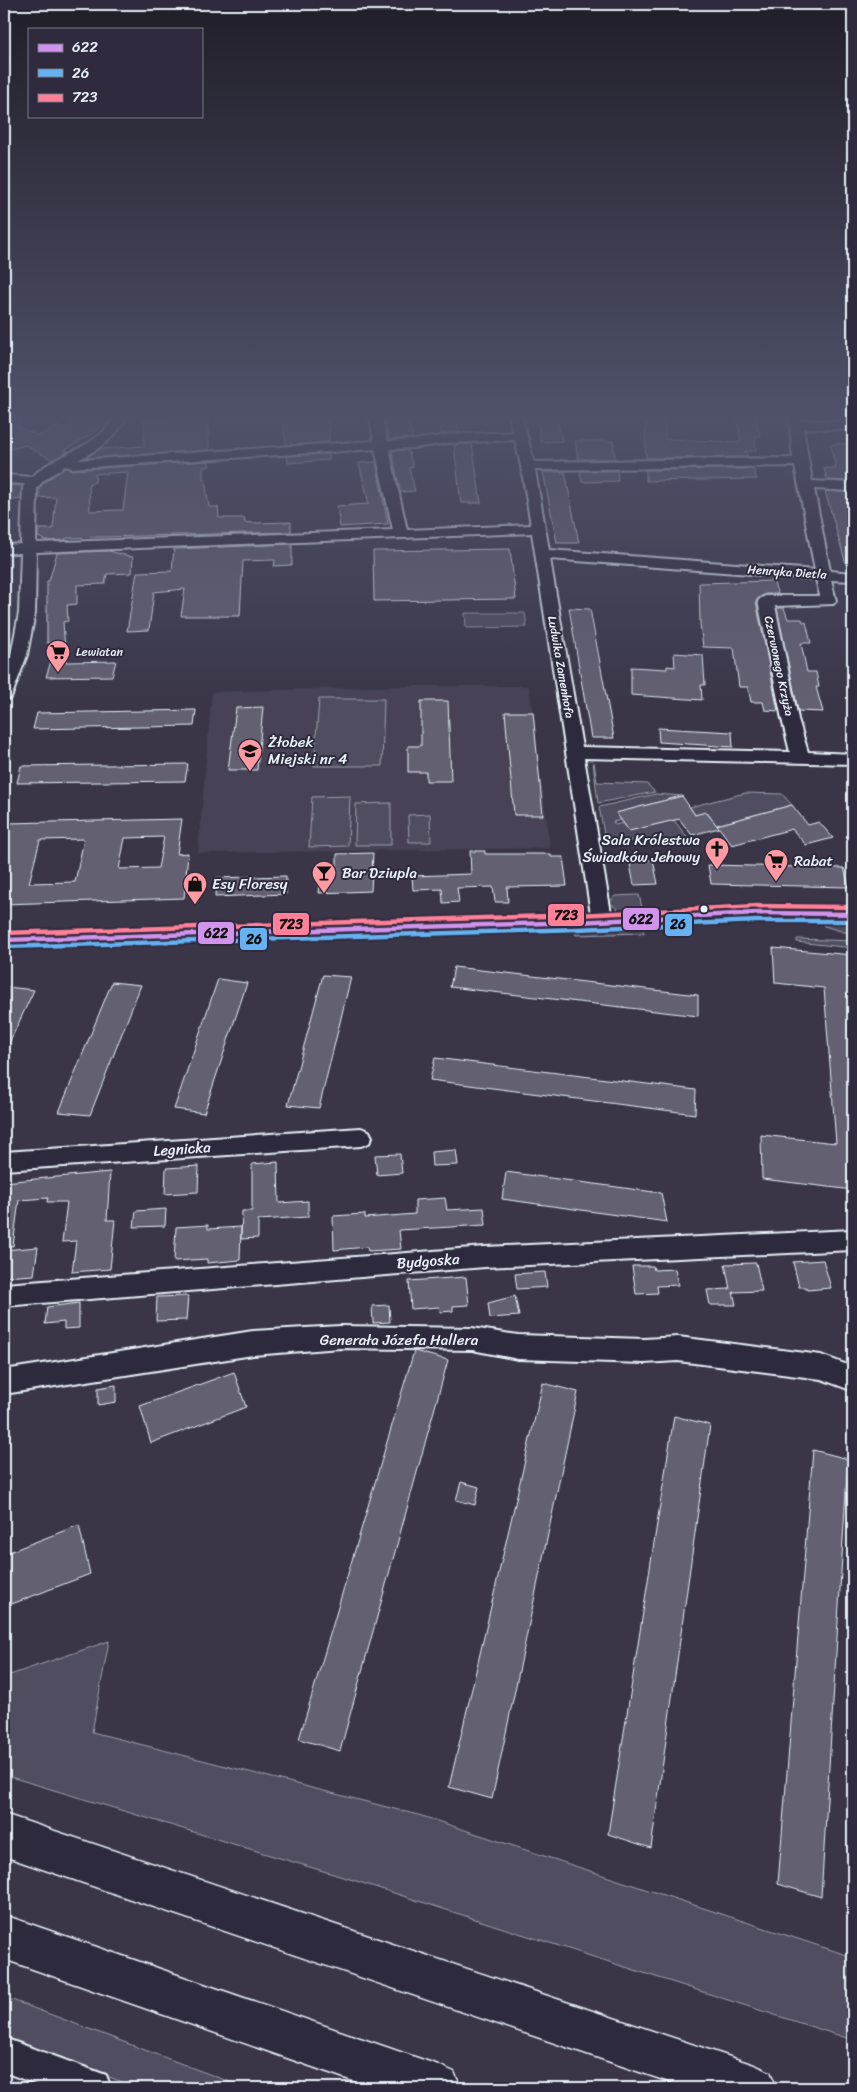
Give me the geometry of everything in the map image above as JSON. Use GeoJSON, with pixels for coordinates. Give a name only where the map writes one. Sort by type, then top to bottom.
{"type":"FeatureCollection","features":[{"type":"Feature","properties":{"kind":"highway"},"geometry":{"type":"LineString","coordinates":[[4,1835],[754,2088]]}},
{"type":"Feature","properties":{"kind":"highway"},"geometry":{"type":"LineString","coordinates":[[4,1937],[438,2088]]}},
{"type":"Feature","properties":{"kind":"street"},"geometry":{"type":"LineString","coordinates":[[4,695],[18,655],[27,613],[29,512]]}},
{"type":"Feature","properties":{"kind":"street"},"geometry":{"type":"LineString","coordinates":[[396,512],[401,533]]}},
{"type":"Feature","properties":{"kind":"street","name":"Ludwika Zamenhofa"},"geometry":{"type":"LineString","coordinates":[[535,512],[576,752],[602,920]]}},
{"type":"Feature","properties":{"kind":"street"},"geometry":{"type":"LineString","coordinates":[[812,512],[823,574]]}},
{"type":"Feature","properties":{"kind":"street"},"geometry":{"type":"LineString","coordinates":[[4,549],[537,529]]}},
{"type":"Feature","properties":{"kind":"street","name":"Henryka Dietla"},"geometry":{"type":"LineString","coordinates":[[542,554],[853,577]]}},
{"type":"Feature","properties":{"kind":"street","name":"Czerwonego Krzyża"},"geometry":{"type":"LineString","coordinates":[[801,759],[790,719],[766,601],[828,601],[823,574]]}},
{"type":"Feature","properties":{"kind":"street"},"geometry":{"type":"LineString","coordinates":[[576,752],[853,760]]}},
{"type":"Feature","properties":{"kind":"street"},"geometry":{"type":"LineString","coordinates":[[4,940],[528,922],[569,923],[757,913],[853,914]]}},
{"type":"Feature","properties":{"kind":"street","name":"Legnicka"},"geometry":{"type":"LineString","coordinates":[[4,1161],[361,1137]]}},
{"type":"Feature","properties":{"kind":"street","name":"Bydgoska"},"geometry":{"type":"LineString","coordinates":[[4,1295],[347,1266],[725,1244],[853,1240]]}},
{"type":"Feature","properties":{"kind":"street","name":"Generała Józefa Hallera"},"geometry":{"type":"LineString","coordinates":[[4,1382],[253,1342],[340,1337],[472,1339],[518,1347],[644,1351],[678,1349],[821,1367],[853,1379]]}},
{"type":"Feature","properties":{"kind":"street"},"geometry":{"type":"LineString","coordinates":[[4,2055],[93,2088]]}},
{"type":"Feature","properties":{"kind":"shaded area"},"geometry":{"type":"Polygon","coordinates":[[[465,613],[525,613],[527,627],[466,628],[465,613]]]}},
{"type":"Feature","properties":{"kind":"shaded area"},"geometry":{"type":"Polygon","coordinates":[[[407,686],[529,686],[550,848],[198,853],[212,692],[407,686]]]}},
{"type":"Feature","properties":{"kind":"shaded area"},"geometry":{"type":"Polygon","coordinates":[[[319,699],[384,699],[382,766],[314,766],[319,699]]]}},
{"type":"Feature","properties":{"kind":"shaded area"},"geometry":{"type":"Polygon","coordinates":[[[593,762],[597,782],[647,784],[655,792],[598,803],[593,762]]]}},
{"type":"Feature","properties":{"kind":"shaded area"},"geometry":{"type":"Polygon","coordinates":[[[745,793],[782,794],[792,805],[716,825],[707,812],[695,815],[690,807],[745,793]]]}},
{"type":"Feature","properties":{"kind":"shaded area"},"geometry":{"type":"Polygon","coordinates":[[[656,794],[682,796],[616,813],[621,820],[613,822],[615,825],[623,823],[629,831],[674,820],[689,840],[668,844],[605,839],[599,807],[656,794]]]}},
{"type":"Feature","properties":{"kind":"shaded area"},"geometry":{"type":"Polygon","coordinates":[[[350,796],[348,846],[309,847],[312,797],[350,796]]]}},
{"type":"Feature","properties":{"kind":"shaded area"},"geometry":{"type":"Polygon","coordinates":[[[391,803],[391,845],[355,845],[356,804],[391,803]]]}},
{"type":"Feature","properties":{"kind":"shaded area"},"geometry":{"type":"Polygon","coordinates":[[[430,814],[431,842],[409,842],[408,815],[430,814]]]}},
{"type":"Feature","properties":{"kind":"shaded area"},"geometry":{"type":"Polygon","coordinates":[[[639,895],[643,912],[623,912],[609,903],[615,896],[639,895]]]}},
{"type":"Feature","properties":{"kind":"shaded area"},"geometry":{"type":"Polygon","coordinates":[[[821,917],[853,921],[853,933],[824,926],[821,917]]]}},
{"type":"Feature","properties":{"kind":"shaded area"},"geometry":{"type":"Polygon","coordinates":[[[642,924],[644,933],[576,935],[575,931],[642,924]]]}},
{"type":"Feature","properties":{"kind":"shaded area"},"geometry":{"type":"Polygon","coordinates":[[[797,939],[853,941],[853,948],[797,942],[797,939]]]}},
{"type":"Feature","properties":{"kind":"shaded area"},"geometry":{"type":"Polygon","coordinates":[[[109,1641],[92,1732],[422,1816],[853,1957],[853,2040],[353,1880],[4,1775],[4,1677],[109,1641]]]}},
{"type":"Feature","properties":{"kind":"shaded area"},"geometry":{"type":"Polygon","coordinates":[[[4,1997],[246,2088],[138,2088],[4,2037],[4,1997]]]}},
{"type":"Feature","properties":{"kind":"building"},"geometry":{"type":"Polygon","coordinates":[[[55,512],[218,512],[219,518],[245,518],[244,522],[291,522],[291,532],[66,538],[66,540],[47,541],[38,537],[38,529],[53,529],[55,512]]]}},
{"type":"Feature","properties":{"kind":"building"},"geometry":{"type":"Polygon","coordinates":[[[338,512],[386,512],[388,524],[340,527],[338,512]]]}},
{"type":"Feature","properties":{"kind":"building"},"geometry":{"type":"Polygon","coordinates":[[[551,512],[573,512],[579,543],[557,543],[551,512]]]}},
{"type":"Feature","properties":{"kind":"building"},"geometry":{"type":"Polygon","coordinates":[[[831,512],[853,512],[853,571],[848,571],[831,512]]]}},
{"type":"Feature","properties":{"kind":"building"},"geometry":{"type":"Polygon","coordinates":[[[292,544],[292,565],[274,566],[275,560],[243,561],[240,616],[181,616],[185,589],[154,592],[149,630],[127,631],[137,572],[172,571],[174,549],[292,544]]]}},
{"type":"Feature","properties":{"kind":"building"},"geometry":{"type":"Polygon","coordinates":[[[510,549],[516,599],[374,601],[373,551],[510,549]]]}},
{"type":"Feature","properties":{"kind":"building"},"geometry":{"type":"Polygon","coordinates":[[[109,551],[133,557],[132,573],[107,574],[105,584],[77,585],[77,604],[67,605],[68,621],[63,622],[66,662],[116,661],[112,676],[46,677],[57,642],[47,643],[47,581],[49,581],[57,553],[109,551]]]}},
{"type":"Feature","properties":{"kind":"building"},"geometry":{"type":"Polygon","coordinates":[[[773,581],[778,594],[765,594],[756,601],[778,711],[765,710],[763,702],[751,702],[748,687],[739,687],[734,648],[703,647],[700,624],[699,583],[773,581]]]}},
{"type":"Feature","properties":{"kind":"building"},"geometry":{"type":"Polygon","coordinates":[[[569,608],[590,609],[614,738],[591,738],[569,608]]]}},
{"type":"Feature","properties":{"kind":"building"},"geometry":{"type":"Polygon","coordinates":[[[777,608],[784,608],[788,619],[802,619],[803,622],[806,622],[811,643],[801,643],[807,672],[816,672],[819,687],[816,687],[823,712],[798,711],[777,608]]]}},
{"type":"Feature","properties":{"kind":"building"},"geometry":{"type":"Polygon","coordinates":[[[674,653],[703,655],[705,685],[701,685],[702,700],[631,695],[631,667],[667,669],[667,666],[675,667],[674,653]]]}},
{"type":"Feature","properties":{"kind":"building"},"geometry":{"type":"Polygon","coordinates":[[[421,701],[448,701],[451,781],[426,781],[426,772],[408,772],[408,746],[421,746],[421,701]]]}},
{"type":"Feature","properties":{"kind":"building"},"geometry":{"type":"Polygon","coordinates":[[[263,707],[257,770],[228,770],[236,708],[263,707]]]}},
{"type":"Feature","properties":{"kind":"building"},"geometry":{"type":"Polygon","coordinates":[[[196,710],[194,726],[33,729],[37,713],[196,710]]]}},
{"type":"Feature","properties":{"kind":"building"},"geometry":{"type":"Polygon","coordinates":[[[505,712],[533,712],[543,815],[514,815],[505,712]]]}},
{"type":"Feature","properties":{"kind":"building"},"geometry":{"type":"Polygon","coordinates":[[[658,728],[732,732],[733,747],[659,742],[658,728]]]}},
{"type":"Feature","properties":{"kind":"building"},"geometry":{"type":"Polygon","coordinates":[[[188,764],[185,781],[17,783],[21,766],[188,764]]]}},
{"type":"Feature","properties":{"kind":"building"},"geometry":{"type":"Polygon","coordinates":[[[682,796],[695,815],[706,812],[719,828],[692,835],[679,819],[629,831],[616,813],[682,796]]]}},
{"type":"Feature","properties":{"kind":"building"},"geometry":{"type":"Polygon","coordinates":[[[792,805],[808,825],[819,822],[833,838],[806,845],[792,829],[732,845],[717,825],[792,805]]]}},
{"type":"Feature","properties":{"kind":"building"},"geometry":{"type":"Polygon","coordinates":[[[182,819],[177,854],[188,853],[184,898],[4,904],[4,836],[7,823],[182,819]],[[164,837],[125,838],[119,869],[158,868],[164,837]],[[84,839],[40,840],[29,883],[75,882],[84,839]]]}},
{"type":"Feature","properties":{"kind":"building"},"geometry":{"type":"Polygon","coordinates":[[[470,851],[485,851],[485,854],[551,854],[551,857],[563,857],[567,886],[507,887],[508,902],[495,902],[493,887],[457,888],[459,902],[443,903],[442,889],[413,890],[412,876],[471,874],[470,851]]]}},
{"type":"Feature","properties":{"kind":"building"},"geometry":{"type":"Polygon","coordinates":[[[373,853],[371,891],[319,893],[321,874],[337,874],[337,854],[373,853]]]}},
{"type":"Feature","properties":{"kind":"building"},"geometry":{"type":"Polygon","coordinates":[[[629,859],[653,860],[658,884],[634,885],[629,859]]]}},
{"type":"Feature","properties":{"kind":"building"},"geometry":{"type":"Polygon","coordinates":[[[708,865],[844,868],[849,887],[711,884],[708,865]]]}},
{"type":"Feature","properties":{"kind":"building"},"geometry":{"type":"Polygon","coordinates":[[[286,876],[286,894],[215,897],[216,878],[286,876]]]}},
{"type":"Feature","properties":{"kind":"building"},"geometry":{"type":"Polygon","coordinates":[[[773,948],[853,955],[853,1190],[762,1179],[761,1135],[836,1143],[824,988],[775,983],[773,948]]]}},
{"type":"Feature","properties":{"kind":"building"},"geometry":{"type":"Polygon","coordinates":[[[454,967],[698,995],[698,1016],[450,987],[454,967]]]}},
{"type":"Feature","properties":{"kind":"building"},"geometry":{"type":"Polygon","coordinates":[[[323,975],[351,977],[319,1108],[288,1105],[323,975]]]}},
{"type":"Feature","properties":{"kind":"building"},"geometry":{"type":"Polygon","coordinates":[[[218,979],[247,983],[204,1113],[174,1109],[218,979]]]}},
{"type":"Feature","properties":{"kind":"building"},"geometry":{"type":"Polygon","coordinates":[[[112,982],[141,985],[90,1115],[59,1112],[112,982]]]}},
{"type":"Feature","properties":{"kind":"building"},"geometry":{"type":"Polygon","coordinates":[[[7,987],[34,990],[4,1054],[4,994],[7,987]]]}},
{"type":"Feature","properties":{"kind":"building"},"geometry":{"type":"Polygon","coordinates":[[[435,1058],[696,1090],[695,1114],[430,1080],[435,1058]]]}},
{"type":"Feature","properties":{"kind":"building"},"geometry":{"type":"Polygon","coordinates":[[[456,1150],[458,1165],[432,1166],[431,1152],[456,1150]]]}},
{"type":"Feature","properties":{"kind":"building"},"geometry":{"type":"Polygon","coordinates":[[[400,1154],[402,1173],[377,1175],[375,1155],[400,1154]]]}},
{"type":"Feature","properties":{"kind":"building"},"geometry":{"type":"Polygon","coordinates":[[[278,1162],[279,1203],[308,1201],[308,1217],[258,1220],[258,1238],[241,1239],[242,1211],[252,1211],[252,1164],[278,1162]]]}},
{"type":"Feature","properties":{"kind":"building"},"geometry":{"type":"Polygon","coordinates":[[[199,1166],[198,1192],[165,1194],[166,1168],[199,1166]]]}},
{"type":"Feature","properties":{"kind":"building"},"geometry":{"type":"Polygon","coordinates":[[[110,1172],[107,1220],[115,1220],[110,1269],[72,1272],[76,1241],[62,1242],[67,1202],[47,1202],[48,1198],[19,1200],[13,1246],[4,1245],[4,1182],[110,1172]]]}},
{"type":"Feature","properties":{"kind":"building"},"geometry":{"type":"Polygon","coordinates":[[[506,1172],[661,1193],[667,1222],[502,1199],[506,1172]]]}},
{"type":"Feature","properties":{"kind":"building"},"geometry":{"type":"Polygon","coordinates":[[[445,1198],[447,1210],[484,1208],[486,1225],[399,1230],[401,1249],[368,1251],[367,1247],[334,1250],[333,1216],[365,1214],[365,1218],[415,1214],[415,1200],[445,1198]]]}},
{"type":"Feature","properties":{"kind":"building"},"geometry":{"type":"Polygon","coordinates":[[[166,1209],[165,1226],[134,1227],[136,1211],[166,1209]]]}},
{"type":"Feature","properties":{"kind":"building"},"geometry":{"type":"Polygon","coordinates":[[[208,1225],[208,1229],[241,1227],[240,1260],[207,1263],[207,1259],[174,1261],[176,1227],[208,1225]]]}},
{"type":"Feature","properties":{"kind":"building"},"geometry":{"type":"Polygon","coordinates":[[[38,1247],[34,1275],[4,1277],[4,1250],[38,1247]]]}},
{"type":"Feature","properties":{"kind":"building"},"geometry":{"type":"Polygon","coordinates":[[[823,1260],[831,1288],[807,1290],[806,1287],[799,1287],[793,1262],[823,1260]]]}},
{"type":"Feature","properties":{"kind":"building"},"geometry":{"type":"Polygon","coordinates":[[[756,1263],[762,1291],[733,1292],[736,1305],[710,1305],[707,1290],[730,1289],[725,1264],[756,1263]]]}},
{"type":"Feature","properties":{"kind":"building"},"geometry":{"type":"Polygon","coordinates":[[[632,1266],[653,1266],[654,1270],[675,1269],[678,1285],[657,1286],[658,1293],[636,1294],[632,1266]]]}},
{"type":"Feature","properties":{"kind":"building"},"geometry":{"type":"Polygon","coordinates":[[[545,1272],[547,1287],[517,1289],[515,1274],[545,1272]]]}},
{"type":"Feature","properties":{"kind":"building"},"geometry":{"type":"Polygon","coordinates":[[[466,1277],[469,1305],[453,1306],[453,1311],[440,1312],[439,1307],[411,1309],[409,1281],[466,1277]]]}},
{"type":"Feature","properties":{"kind":"building"},"geometry":{"type":"Polygon","coordinates":[[[188,1296],[186,1320],[156,1321],[157,1297],[188,1296]]]}},
{"type":"Feature","properties":{"kind":"building"},"geometry":{"type":"Polygon","coordinates":[[[515,1296],[519,1316],[490,1318],[488,1303],[515,1296]]]}},
{"type":"Feature","properties":{"kind":"building"},"geometry":{"type":"Polygon","coordinates":[[[79,1303],[79,1328],[64,1329],[64,1322],[45,1324],[47,1307],[79,1303]]]}},
{"type":"Feature","properties":{"kind":"building"},"geometry":{"type":"Polygon","coordinates":[[[389,1305],[390,1322],[373,1323],[372,1306],[389,1305]]]}},
{"type":"Feature","properties":{"kind":"building"},"geometry":{"type":"Polygon","coordinates":[[[414,1351],[448,1360],[340,1751],[299,1739],[414,1351]]]}},
{"type":"Feature","properties":{"kind":"building"},"geometry":{"type":"Polygon","coordinates":[[[234,1372],[246,1407],[151,1443],[140,1406],[234,1372]]]}},
{"type":"Feature","properties":{"kind":"building"},"geometry":{"type":"Polygon","coordinates":[[[543,1383],[578,1392],[492,1799],[449,1787],[543,1383]]]}},
{"type":"Feature","properties":{"kind":"building"},"geometry":{"type":"Polygon","coordinates":[[[116,1385],[116,1402],[98,1405],[98,1388],[116,1385]]]}},
{"type":"Feature","properties":{"kind":"building"},"geometry":{"type":"Polygon","coordinates":[[[674,1416],[710,1425],[651,1848],[608,1834],[674,1416]]]}},
{"type":"Feature","properties":{"kind":"building"},"geometry":{"type":"Polygon","coordinates":[[[813,1450],[848,1459],[821,1897],[778,1884],[813,1450]]]}},
{"type":"Feature","properties":{"kind":"building"},"geometry":{"type":"Polygon","coordinates":[[[461,1482],[479,1487],[475,1505],[456,1500],[461,1482]]]}},
{"type":"Feature","properties":{"kind":"building"},"geometry":{"type":"Polygon","coordinates":[[[79,1525],[90,1574],[4,1607],[4,1554],[79,1525]]]}},
{"type":"Feature","properties":{"kind":"transit line","name":"723"},"geometry":{"type":"LineString","coordinates":[[4,933],[578,915],[757,906],[853,907]]}},
{"type":"Feature","properties":{"kind":"transit line","name":"622"},"geometry":{"type":"LineString","coordinates":[[4,940],[578,922],[757,913],[853,914]]}},
{"type":"Feature","properties":{"kind":"transit line","name":"26"},"geometry":{"type":"LineString","coordinates":[[4,947],[578,929],[757,921],[853,921]]}},
{"type":"Feature","properties":{"kind":"place","name":"Lewiatan"},"geometry":{"type":"Point","coordinates":[58,673]}},
{"type":"Feature","properties":{"kind":"place","name":"Żłobek Miejski nr 4"},"geometry":{"type":"Point","coordinates":[250,772]}},
{"type":"Feature","properties":{"kind":"place","name":"Sala Królestwa Świadków Jehowy"},"geometry":{"type":"Point","coordinates":[717,870]}},
{"type":"Feature","properties":{"kind":"place","name":"Rabat"},"geometry":{"type":"Point","coordinates":[776,882]}},
{"type":"Feature","properties":{"kind":"place","name":"Bar Dziupla"},"geometry":{"type":"Point","coordinates":[324,894]}},
{"type":"Feature","properties":{"kind":"place","name":"Esy Floresy"},"geometry":{"type":"Point","coordinates":[195,905]}}]}
